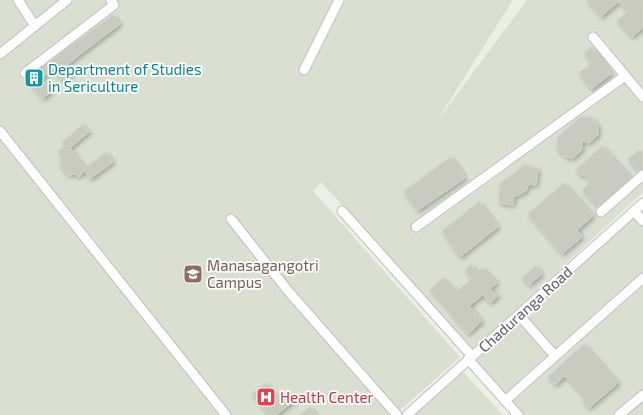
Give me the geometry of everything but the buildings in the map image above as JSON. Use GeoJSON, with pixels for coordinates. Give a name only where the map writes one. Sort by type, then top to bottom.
{"type":"FeatureCollection","features":[{"type":"Feature","properties":{"kind":"street"},"geometry":{"type":"LineString","coordinates":[[18,0],[35,26]]}},
{"type":"Feature","properties":{"kind":"street"},"geometry":{"type":"LineString","coordinates":[[1,50],[35,26],[67,0]]}},
{"type":"Feature","properties":{"kind":"street"},"geometry":{"type":"LineString","coordinates":[[25,73],[114,5],[111,0]]}},
{"type":"Feature","properties":{"kind":"street"},"geometry":{"type":"LineString","coordinates":[[304,70],[339,0]]}},
{"type":"Feature","properties":{"kind":"street"},"geometry":{"type":"LineString","coordinates":[[593,37],[643,97]]}},
{"type":"Feature","properties":{"kind":"street"},"geometry":{"type":"LineString","coordinates":[[416,227],[625,76]]}},
{"type":"Feature","properties":{"kind":"street"},"geometry":{"type":"LineString","coordinates":[[0,131],[226,415]]}},
{"type":"Feature","properties":{"kind":"street"},"geometry":{"type":"LineString","coordinates":[[601,212],[643,175]]}},
{"type":"Feature","properties":{"kind":"street","name":"Chaduranga Road"},"geometry":{"type":"LineString","coordinates":[[407,415],[643,203]]}},
{"type":"Feature","properties":{"kind":"street"},"geometry":{"type":"LineString","coordinates":[[342,211],[470,357],[518,415]]}},
{"type":"Feature","properties":{"kind":"street"},"geometry":{"type":"LineString","coordinates":[[634,211],[643,221]]}},
{"type":"Feature","properties":{"kind":"street"},"geometry":{"type":"LineString","coordinates":[[231,219],[289,292],[397,415]]}},
{"type":"Feature","properties":{"kind":"street"},"geometry":{"type":"LineString","coordinates":[[505,401],[643,278]]}},
{"type":"Feature","properties":{"kind":"street"},"geometry":{"type":"LineString","coordinates":[[519,315],[555,356]]}},
{"type":"Feature","properties":{"kind":"street"},"geometry":{"type":"LineString","coordinates":[[619,415],[643,395]]}},
{"type":"Feature","properties":{"kind":"shaded area","name":"Manasagangotri Campus"},"geometry":{"type":"Polygon","coordinates":[[[0,0],[513,0],[435,124],[527,0],[643,0],[643,192],[473,350],[321,182],[313,191],[460,357],[395,415],[0,415],[0,0]]]}},
{"type":"Feature","properties":{"kind":"shaded area"},"geometry":{"type":"Polygon","coordinates":[[[643,207],[643,415],[513,415],[469,366],[643,207]]]}},
{"type":"Feature","properties":{"kind":"shaded area"},"geometry":{"type":"Polygon","coordinates":[[[461,370],[503,415],[412,415],[461,370]]]}},
{"type":"Feature","properties":{"kind":"place","name":"Department of Studies in Sericulture"},"geometry":{"type":"Point","coordinates":[34,78]}},
{"type":"Feature","properties":{"kind":"place","name":"Manasagangotri Campus"},"geometry":{"type":"Point","coordinates":[193,274]}},
{"type":"Feature","properties":{"kind":"place","name":"Health Center"},"geometry":{"type":"Point","coordinates":[266,397]}}]}
